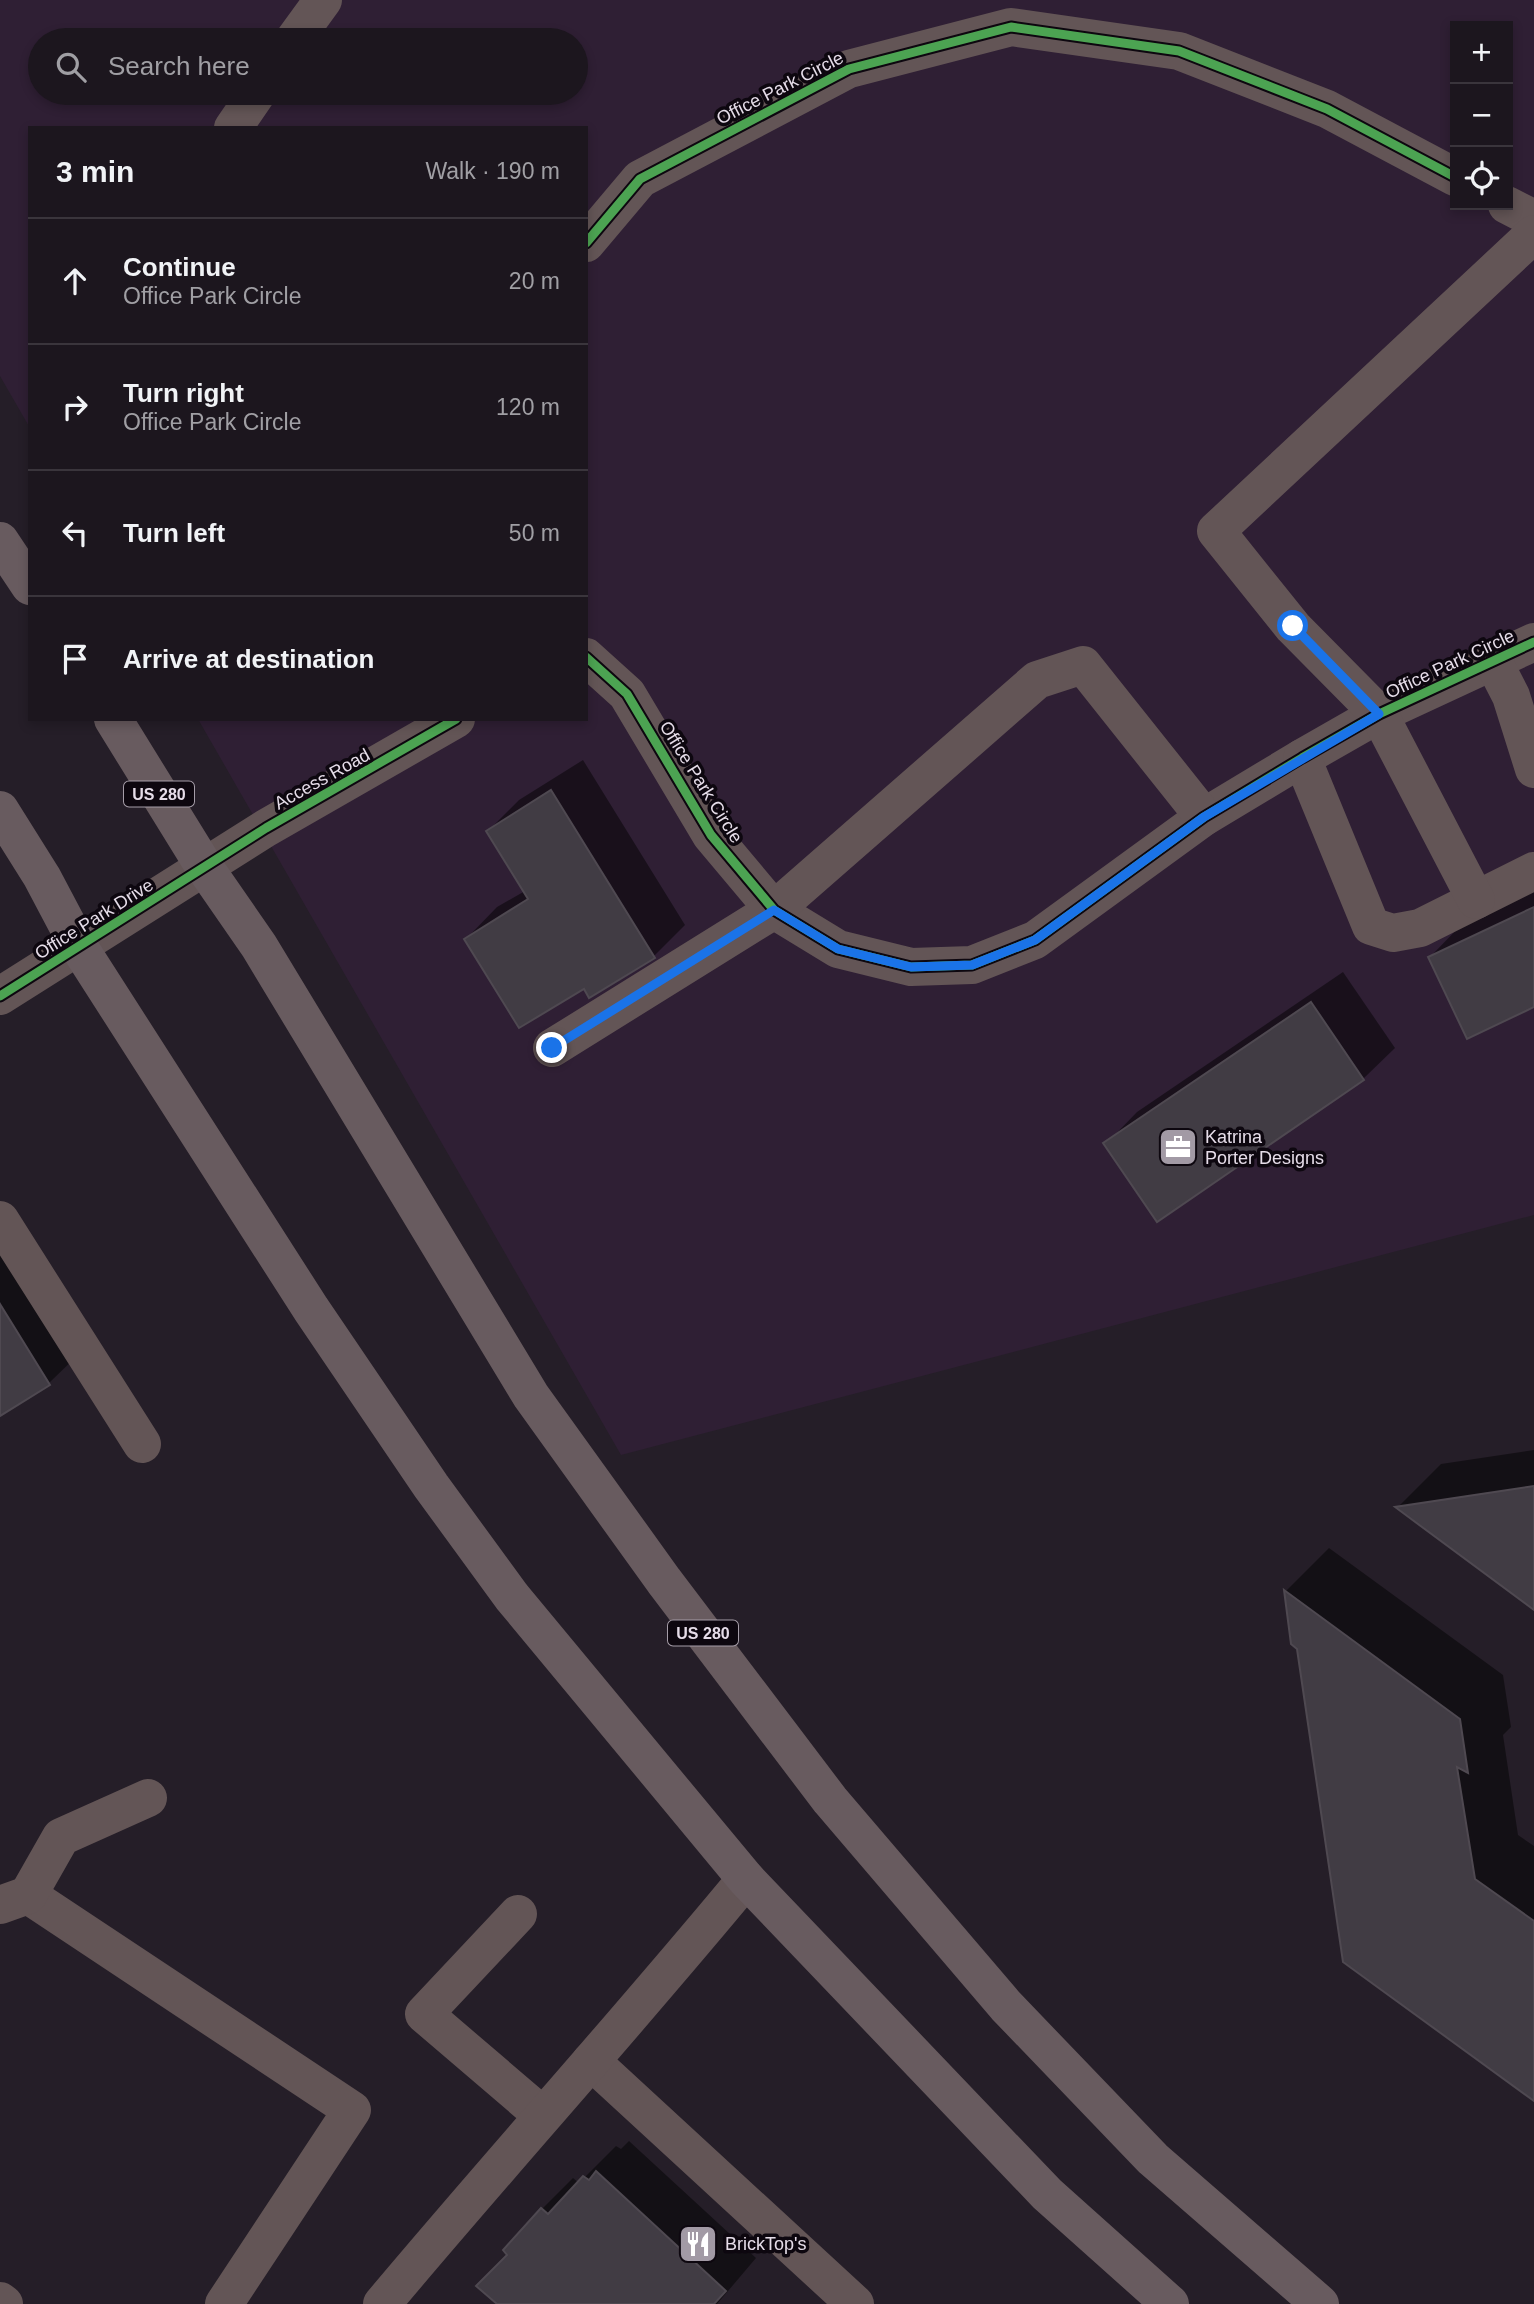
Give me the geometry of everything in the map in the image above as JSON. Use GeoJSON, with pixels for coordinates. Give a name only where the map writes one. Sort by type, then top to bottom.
{"type":"FeatureCollection","features":[{"type":"Feature","properties":{"kind":"highway"},"geometry":{"type":"LineString","coordinates":[[0,541],[28,583]]}},
{"type":"Feature","properties":{"kind":"highway","name":"US 280"},"geometry":{"type":"LineString","coordinates":[[114,721],[205,868],[259,946],[531,1396],[664,1581],[830,1800],[1006,2006],[1153,2159],[1320,2304]]}},
{"type":"Feature","properties":{"kind":"highway"},"geometry":{"type":"LineString","coordinates":[[0,810],[42,877],[79,947],[311,1309],[431,1486],[512,1597],[746,1879],[1047,2194],[1170,2304]]}},
{"type":"Feature","properties":{"kind":"street"},"geometry":{"type":"LineString","coordinates":[[303,28],[323,0]]}},
{"type":"Feature","properties":{"kind":"street","name":"Office Park Circle"},"geometry":{"type":"LineString","coordinates":[[588,241],[640,179],[849,69],[1009,13],[1179,51],[1327,109],[1450,174]]}},
{"type":"Feature","properties":{"kind":"street"},"geometry":{"type":"LineString","coordinates":[[234,126],[249,105]]}},
{"type":"Feature","properties":{"kind":"street"},"geometry":{"type":"LineString","coordinates":[[1513,208],[1534,219]]}},
{"type":"Feature","properties":{"kind":"street","name":"Office Park Circle"},"geometry":{"type":"LineString","coordinates":[[1379,714],[1293,626],[1216,531],[1534,234]]}},
{"type":"Feature","properties":{"kind":"street","name":"Office Park Circle"},"geometry":{"type":"LineString","coordinates":[[588,659],[627,694],[711,835],[774,910],[838,949],[911,967],[972,965],[1035,940],[1204,817],[1302,758],[1379,714],[1534,642]]}},
{"type":"Feature","properties":{"kind":"street"},"geometry":{"type":"LineString","coordinates":[[1493,661],[1511,696],[1534,769]]}},
{"type":"Feature","properties":{"kind":"street"},"geometry":{"type":"LineString","coordinates":[[552,1048],[774,910],[1037,680],[1083,665],[1204,817]]}},
{"type":"Feature","properties":{"kind":"street"},"geometry":{"type":"LineString","coordinates":[[1379,714],[1476,900]]}},
{"type":"Feature","properties":{"kind":"street","name":"Access Road"},"geometry":{"type":"LineString","coordinates":[[205,868],[266,828],[453,721]]}},
{"type":"Feature","properties":{"kind":"street"},"geometry":{"type":"LineString","coordinates":[[1302,758],[1371,926],[1393,933],[1420,928],[1534,871]]}},
{"type":"Feature","properties":{"kind":"street","name":"Office Park Drive"},"geometry":{"type":"LineString","coordinates":[[0,996],[205,868]]}},
{"type":"Feature","properties":{"kind":"street"},"geometry":{"type":"LineString","coordinates":[[0,1220],[142,1444]]}},
{"type":"Feature","properties":{"kind":"street"},"geometry":{"type":"LineString","coordinates":[[148,1798],[61,1837],[14,1900],[352,2110],[224,2304]]}},
{"type":"Feature","properties":{"kind":"street"},"geometry":{"type":"LineString","coordinates":[[382,2304],[542,2115],[643,2004],[746,1879]]}},
{"type":"Feature","properties":{"kind":"street"},"geometry":{"type":"LineString","coordinates":[[518,1914],[424,2014],[542,2115]]}},
{"type":"Feature","properties":{"kind":"street"},"geometry":{"type":"LineString","coordinates":[[591,2061],[855,2304]]}},
{"type":"Feature","properties":{"kind":"shaded area"},"geometry":{"type":"Polygon","coordinates":[[[0,0],[1534,0],[1534,1215],[621,1455],[199,721],[588,721],[588,126],[28,126],[28,425],[0,376],[0,0]]]}},
{"type":"Feature","properties":{"kind":"building"},"geometry":{"type":"Polygon","coordinates":[[[551,790],[655,958],[589,998],[584,989],[519,1028],[464,939],[528,899],[486,831],[551,790]]]}},
{"type":"Feature","properties":{"kind":"building"},"geometry":{"type":"Polygon","coordinates":[[[1534,907],[1534,1007],[1467,1039],[1428,957],[1534,907]]]}},
{"type":"Feature","properties":{"kind":"building"},"geometry":{"type":"Polygon","coordinates":[[[1311,1002],[1364,1080],[1157,1222],[1103,1143],[1311,1002]]]}},
{"type":"Feature","properties":{"kind":"building"},"geometry":{"type":"Polygon","coordinates":[[[0,1304],[50,1385],[0,1416],[0,1304]]]}},
{"type":"Feature","properties":{"kind":"building"},"geometry":{"type":"Polygon","coordinates":[[[1534,1486],[1534,1610],[1395,1507],[1534,1486]]]}},
{"type":"Feature","properties":{"kind":"building"},"geometry":{"type":"Polygon","coordinates":[[[1284,1590],[1460,1719],[1468,1773],[1457,1767],[1475,1879],[1534,1921],[1534,2101],[1343,1962],[1297,1649],[1291,1644],[1284,1590]]]}},
{"type":"Feature","properties":{"kind":"building"},"geometry":{"type":"Polygon","coordinates":[[[596,2171],[726,2291],[714,2304],[497,2304],[476,2286],[507,2255],[503,2250],[541,2208],[548,2214],[583,2176],[589,2180],[596,2171]]]}},
{"type":"Feature","properties":{"kind":"cycle path"},"geometry":{"type":"LineString","coordinates":[[588,241],[640,179],[849,69],[1011,27],[1179,51],[1327,109],[1450,174]]}},
{"type":"Feature","properties":{"kind":"cycle path"},"geometry":{"type":"LineString","coordinates":[[588,659],[627,694],[711,835],[774,910],[838,949],[911,967],[972,965],[1035,940],[1204,817],[1302,758],[1379,714],[1534,642]]}},
{"type":"Feature","properties":{"kind":"cycle path"},"geometry":{"type":"LineString","coordinates":[[0,996],[266,828],[453,721]]}},
{"type":"Feature","properties":{"kind":"place","name":"Katrina Porter Designs"},"geometry":{"type":"Point","coordinates":[1178,1147]}},
{"type":"Feature","properties":{"kind":"place","name":"BrickTop's"},"geometry":{"type":"Point","coordinates":[698,2244]}},
{"type":"Feature","properties":{"kind":"route"},"geometry":{"type":"LineString","coordinates":[[552,1048],[774,910],[838,949],[911,967],[972,965],[1035,940],[1204,817],[1379,714],[1293,626]]}}]}
